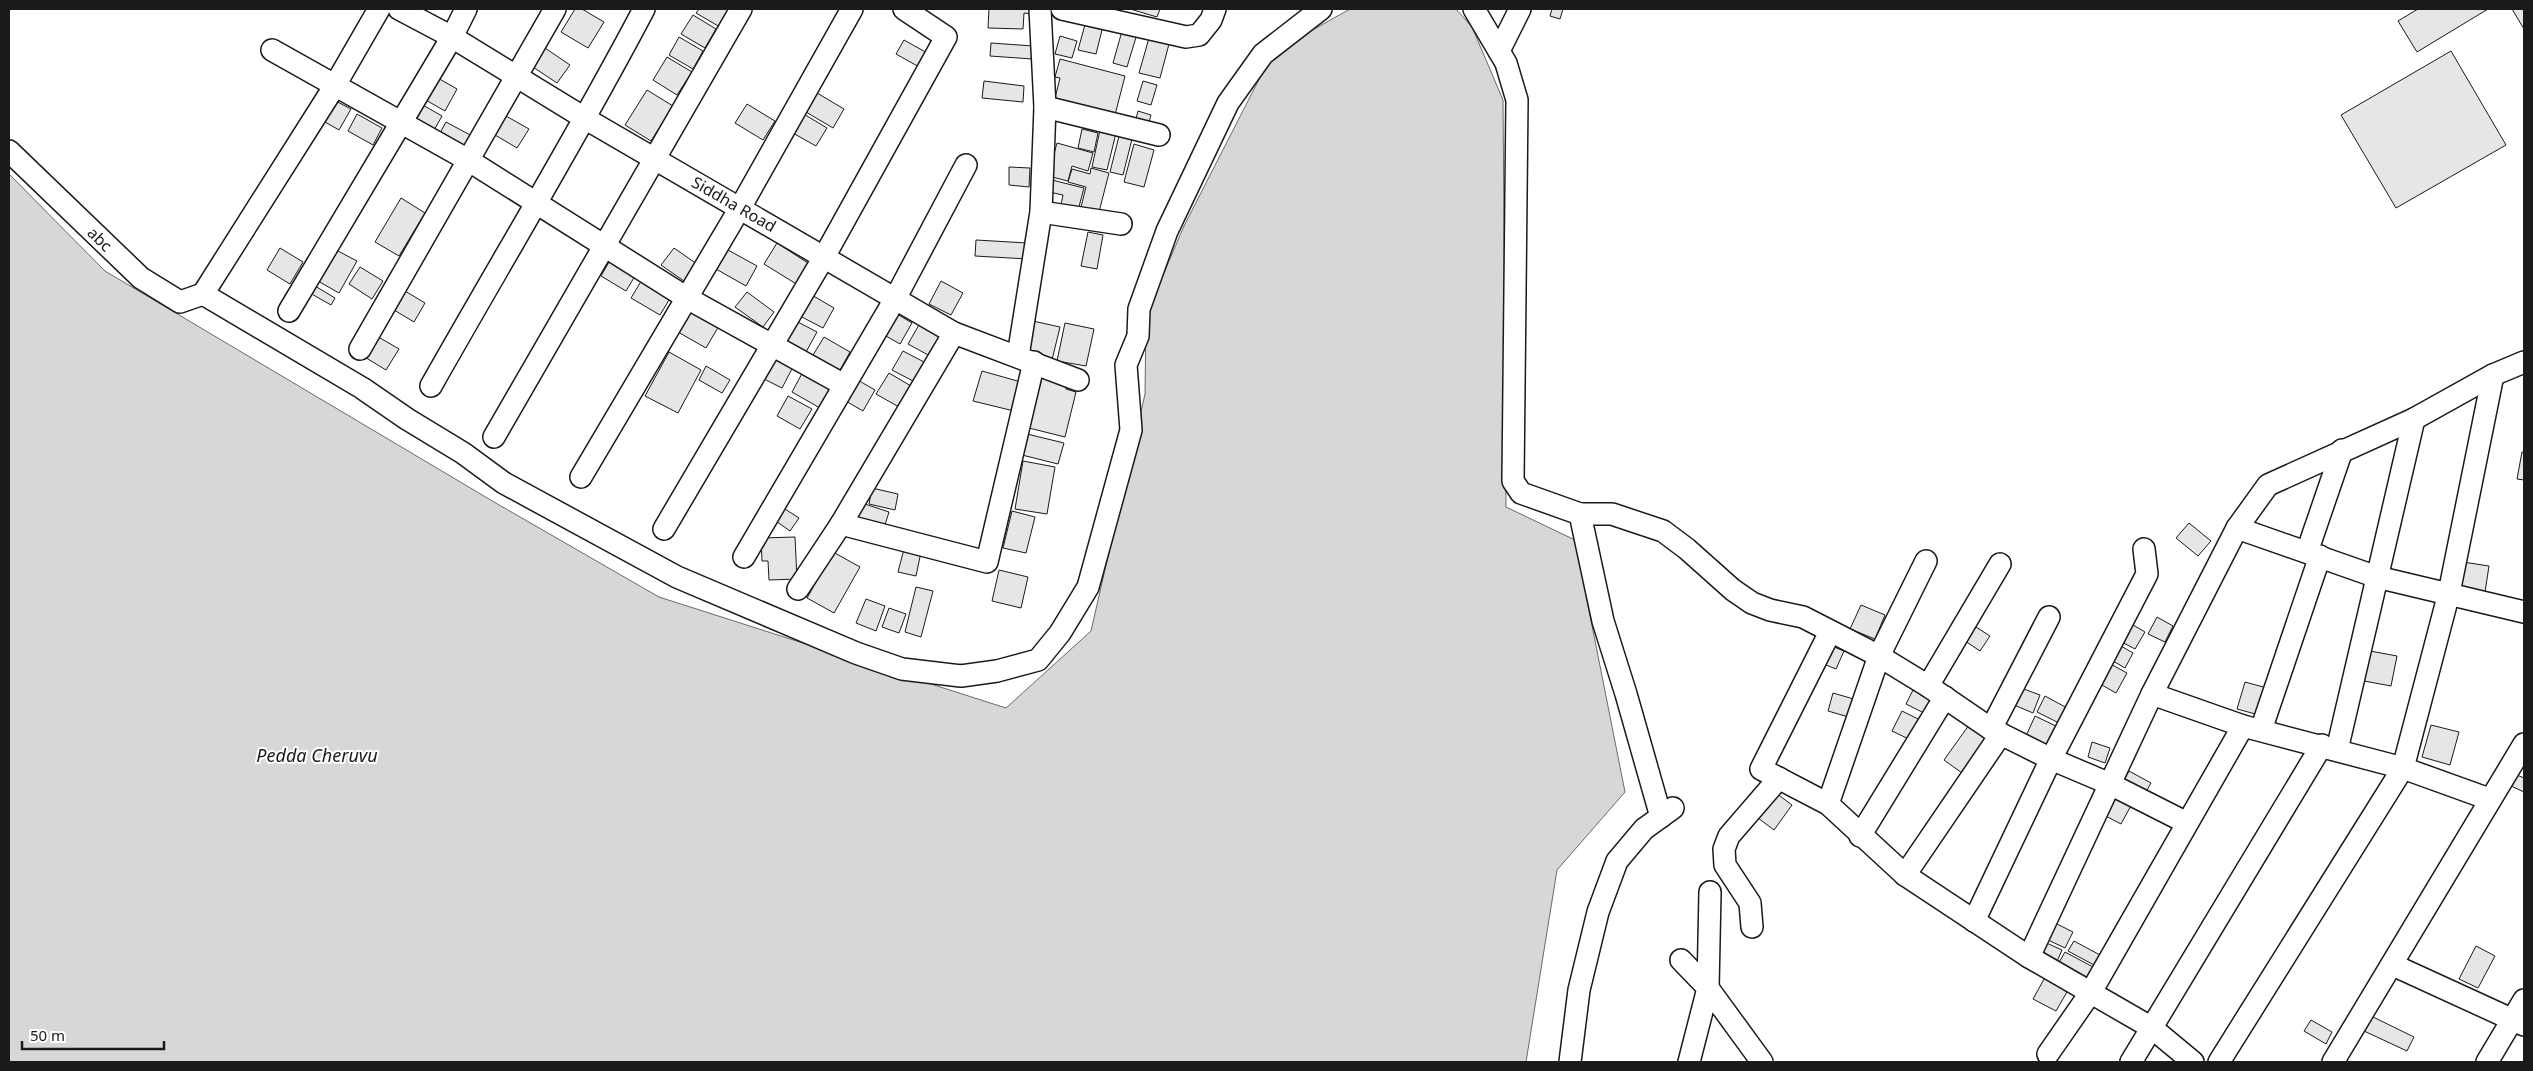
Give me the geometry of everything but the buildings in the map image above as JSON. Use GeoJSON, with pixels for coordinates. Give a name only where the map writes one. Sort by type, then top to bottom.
{"type":"FeatureCollection","features":[{"type":"Feature","properties":{"kind":"street"},"geometry":{"type":"LineString","coordinates":[[380,9],[334,86],[203,294],[362,388],[407,419],[464,453],[504,483],[678,576],[856,653],[902,669],[961,676],[997,672],[1038,660],[1060,633],[1088,587],[1131,430],[1126,366],[1138,336],[1142,300],[1168,231],[1228,103],[1264,54],[1320,9]]}},
{"type":"Feature","properties":{"kind":"street","name":"Siddha Road"},"geometry":{"type":"LineString","coordinates":[[398,9],[518,76],[586,119],[824,257],[894,300],[954,333],[1078,380]]}},
{"type":"Feature","properties":{"kind":"street"},"geometry":{"type":"LineString","coordinates":[[289,311],[452,38],[466,9]]}},
{"type":"Feature","properties":{"kind":"street"},"geometry":{"type":"LineString","coordinates":[[360,349],[556,9]]}},
{"type":"Feature","properties":{"kind":"street"},"geometry":{"type":"LineString","coordinates":[[430,386],[534,202],[586,119],[644,9]]}},
{"type":"Feature","properties":{"kind":"street"},"geometry":{"type":"LineString","coordinates":[[494,436],[741,9]]}},
{"type":"Feature","properties":{"kind":"street"},"geometry":{"type":"LineString","coordinates":[[581,478],[688,298],[852,9]]}},
{"type":"Feature","properties":{"kind":"street"},"geometry":{"type":"LineString","coordinates":[[664,529],[824,257],[946,36],[904,9]]}},
{"type":"Feature","properties":{"kind":"street"},"geometry":{"type":"LineString","coordinates":[[841,524],[987,562],[1026,359],[1041,212],[1045,107],[1040,9]]}},
{"type":"Feature","properties":{"kind":"street"},"geometry":{"type":"LineString","coordinates":[[1062,9],[1118,15],[1186,37],[1199,35],[1211,20],[1215,9]]}},
{"type":"Feature","properties":{"kind":"street"},"geometry":{"type":"LineString","coordinates":[[1474,9],[1506,63],[1517,100],[1514,481],[1521,493],[1580,514],[1612,514],[1663,531],[1687,548],[1733,590],[1752,603],[1770,610],[1803,617],[1879,656],[1937,691],[1996,732],[2050,759],[2110,784],[2187,823]]}},
{"type":"Feature","properties":{"kind":"street"},"geometry":{"type":"LineString","coordinates":[[1499,51],[1520,9]]}},
{"type":"Feature","properties":{"kind":"street"},"geometry":{"type":"LineString","coordinates":[[272,50],[468,160],[688,298],[844,385]]}},
{"type":"Feature","properties":{"kind":"street"},"geometry":{"type":"LineString","coordinates":[[1045,107],[1159,135]]}},
{"type":"Feature","properties":{"kind":"street","name":"abc"},"geometry":{"type":"LineString","coordinates":[[9,151],[141,278],[180,302],[203,294]]}},
{"type":"Feature","properties":{"kind":"street"},"geometry":{"type":"LineString","coordinates":[[744,557],[894,300],[966,166]]}},
{"type":"Feature","properties":{"kind":"street"},"geometry":{"type":"LineString","coordinates":[[1041,212],[1121,224]]}},
{"type":"Feature","properties":{"kind":"street"},"geometry":{"type":"LineString","coordinates":[[798,589],[841,524],[954,333]]}},
{"type":"Feature","properties":{"kind":"street"},"geometry":{"type":"LineString","coordinates":[[2029,957],[2152,694],[2237,528],[2268,485],[2414,419],[2492,375],[2524,362]]}},
{"type":"Feature","properties":{"kind":"street"},"geometry":{"type":"LineString","coordinates":[[2219,1062],[2403,768],[2449,594],[2492,375]]}},
{"type":"Feature","properties":{"kind":"street"},"geometry":{"type":"LineString","coordinates":[[2131,1062],[2329,747],[2377,576],[2414,419]]}},
{"type":"Feature","properties":{"kind":"street"},"geometry":{"type":"LineString","coordinates":[[2048,1054],[2091,992],[2187,823],[2252,728],[2314,554],[2342,450]]}},
{"type":"Feature","properties":{"kind":"street"},"geometry":{"type":"LineString","coordinates":[[1570,1062],[1579,990],[1598,912],[1617,861],[1644,829],[1667,812],[1602,621],[1580,514]]}},
{"type":"Feature","properties":{"kind":"street"},"geometry":{"type":"LineString","coordinates":[[2237,528],[2377,576],[2524,612]]}},
{"type":"Feature","properties":{"kind":"street"},"geometry":{"type":"LineString","coordinates":[[1974,921],[2050,759],[2148,574],[2144,549]]}},
{"type":"Feature","properties":{"kind":"street"},"geometry":{"type":"LineString","coordinates":[[1828,804],[1879,656],[1926,561]]}},
{"type":"Feature","properties":{"kind":"street"},"geometry":{"type":"LineString","coordinates":[[1860,836],[1937,691],[2000,564]]}},
{"type":"Feature","properties":{"kind":"street"},"geometry":{"type":"LineString","coordinates":[[1905,875],[1996,732],[2049,617]]}},
{"type":"Feature","properties":{"kind":"street"},"geometry":{"type":"LineString","coordinates":[[1830,632],[1761,769],[1828,804],[1860,836],[1905,875],[2029,957],[2152,1028],[2192,1062]]}},
{"type":"Feature","properties":{"kind":"street"},"geometry":{"type":"LineString","coordinates":[[2152,694],[2252,728],[2403,768],[2490,799]]}},
{"type":"Feature","properties":{"kind":"street"},"geometry":{"type":"LineString","coordinates":[[2333,1062],[2524,744]]}},
{"type":"Feature","properties":{"kind":"street"},"geometry":{"type":"LineString","coordinates":[[1752,926],[1750,903],[1725,865],[1724,849],[1729,836],[1778,778]]}},
{"type":"Feature","properties":{"kind":"street"},"geometry":{"type":"LineString","coordinates":[[1689,1062],[1708,988],[1710,892]]}},
{"type":"Feature","properties":{"kind":"street"},"geometry":{"type":"LineString","coordinates":[[1681,960],[1708,988],[1762,1062]]}},
{"type":"Feature","properties":{"kind":"street"},"geometry":{"type":"LineString","coordinates":[[2393,965],[2518,1022]]}},
{"type":"Feature","properties":{"kind":"street"},"geometry":{"type":"LineString","coordinates":[[2487,1062],[2518,1022],[2524,1000]]}},
{"type":"Feature","properties":{"kind":"water","name":"Pedda Cheruvu"},"geometry":{"type":"Polygon","coordinates":[[[1350,9],[1456,9],[1472,27],[1503,100],[1506,507],[1575,540],[1625,792],[1557,870],[1526,1062],[9,1062],[9,174],[105,271],[494,502],[659,597],[1006,708],[1091,631],[1145,394],[1146,315],[1184,226],[1273,52],[1350,9]]]}}]}
